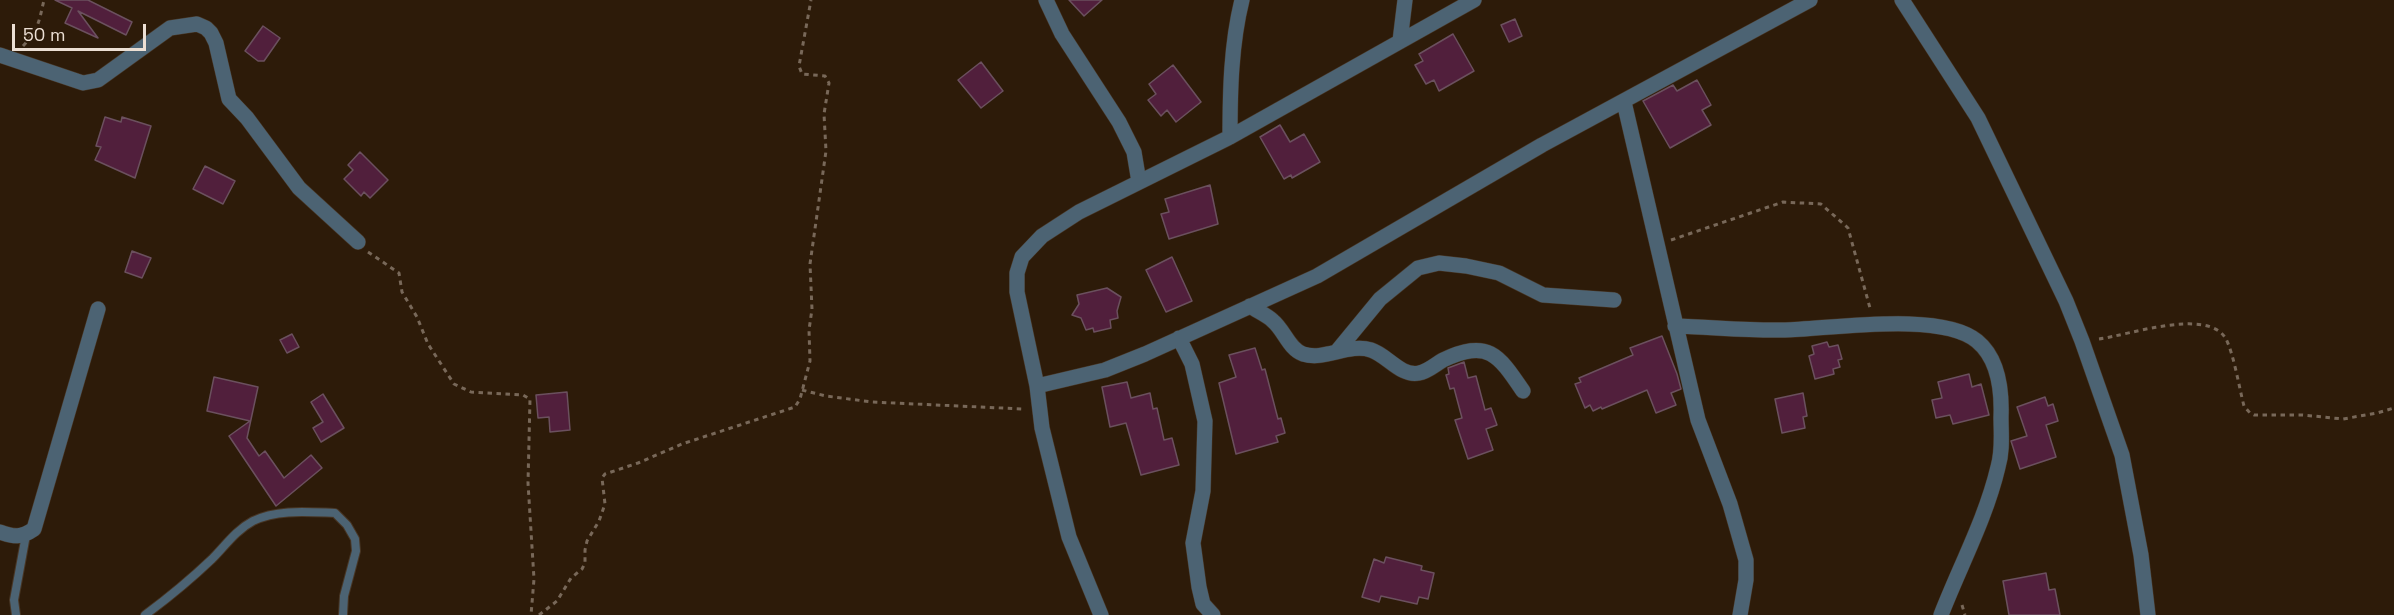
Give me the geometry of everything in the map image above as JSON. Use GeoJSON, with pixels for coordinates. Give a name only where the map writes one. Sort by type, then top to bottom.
{"type":"FeatureCollection","features":[{"type":"Feature","properties":{"kind":"street"},"geometry":{"type":"LineString","coordinates":[[1046,0],[1062,34],[1096,84],[1124,132],[1134,152],[1138,182]]}},
{"type":"Feature","properties":{"kind":"street"},"geometry":{"type":"LineString","coordinates":[[1230,137],[1234,49],[1242,0]]}},
{"type":"Feature","properties":{"kind":"street"},"geometry":{"type":"LineString","coordinates":[[1400,41],[1405,0]]}},
{"type":"Feature","properties":{"kind":"street"},"geometry":{"type":"LineString","coordinates":[[1101,615],[1069,537],[1038,410],[1037,386],[1017,292],[1017,273],[1022,257],[1042,236],[1070,218],[1230,137],[1474,0]]}},
{"type":"Feature","properties":{"kind":"street"},"geometry":{"type":"LineString","coordinates":[[1037,386],[1104,370],[1317,276],[1542,145],[1810,0]]}},
{"type":"Feature","properties":{"kind":"street"},"geometry":{"type":"LineString","coordinates":[[1902,0],[1978,118],[2066,301],[2122,455],[2141,555],[2148,615]]}},
{"type":"Feature","properties":{"kind":"street"},"geometry":{"type":"LineString","coordinates":[[5,57],[82,82],[98,80],[170,28],[197,24],[206,28],[216,44],[229,99],[299,188],[358,242]]}},
{"type":"Feature","properties":{"kind":"street"},"geometry":{"type":"LineString","coordinates":[[1624,102],[1698,420],[1730,504],[1746,560],[1746,580],[1740,615]]}},
{"type":"Feature","properties":{"kind":"street"},"geometry":{"type":"LineString","coordinates":[[1338,350],[1380,299],[1418,268],[1439,263],[1499,273],[1543,295],[1614,300]]}},
{"type":"Feature","properties":{"kind":"street"},"geometry":{"type":"LineString","coordinates":[[1250,306],[1273,321],[1296,351],[1306,355],[1322,355],[1353,348],[1371,350],[1404,371],[1419,373],[1462,351],[1482,350],[1497,357],[1508,368],[1523,391]]}},
{"type":"Feature","properties":{"kind":"street"},"geometry":{"type":"LineString","coordinates":[[0,532],[14,537],[26,535],[34,529],[98,309]]}},
{"type":"Feature","properties":{"kind":"street"},"geometry":{"type":"LineString","coordinates":[[1675,326],[1784,330],[1874,323],[1918,325],[1960,332],[1976,340],[1985,350],[1999,379],[2002,398],[2002,444],[1999,465],[1989,499],[1941,615]]}},
{"type":"Feature","properties":{"kind":"street"},"geometry":{"type":"LineString","coordinates":[[1179,338],[1192,364],[1199,386],[1205,421],[1203,491],[1193,543],[1203,603],[1214,615]]}},
{"type":"Feature","properties":{"kind":"lane"},"geometry":{"type":"LineString","coordinates":[[145,615],[211,560],[235,534],[253,521],[282,513],[308,512],[335,513],[347,525],[355,539],[356,551],[344,596],[343,615]]}},
{"type":"Feature","properties":{"kind":"lane"},"geometry":{"type":"LineString","coordinates":[[16,615],[14,600],[26,535]]}},
{"type":"Feature","properties":{"kind":"path"},"geometry":{"type":"LineString","coordinates":[[5,57],[34,34],[41,19],[44,0]]}},
{"type":"Feature","properties":{"kind":"path"},"geometry":{"type":"LineString","coordinates":[[539,615],[557,601],[571,578],[582,569],[585,563],[587,541],[599,521],[605,504],[602,478],[605,474],[638,463],[681,444],[795,407],[800,399],[810,361],[809,330],[812,309],[810,264],[826,151],[824,114],[829,83],[825,76],[802,74],[799,66],[811,0]]}},
{"type":"Feature","properties":{"kind":"path"},"geometry":{"type":"LineString","coordinates":[[1658,245],[1783,201],[1821,204],[1848,228],[1874,323]]}},
{"type":"Feature","properties":{"kind":"path"},"geometry":{"type":"LineString","coordinates":[[358,242],[367,252],[399,273],[402,292],[417,317],[428,344],[454,384],[471,392],[523,394],[530,399],[528,483],[534,579],[531,615]]}},
{"type":"Feature","properties":{"kind":"path"},"geometry":{"type":"LineString","coordinates":[[2082,341],[2184,324],[2208,325],[2219,329],[2227,341],[2244,406],[2250,414],[2303,415],[2343,419],[2394,408]]}},
{"type":"Feature","properties":{"kind":"path"},"geometry":{"type":"LineString","coordinates":[[802,390],[826,396],[872,402],[1038,410]]}},
{"type":"Feature","properties":{"kind":"building"},"geometry":{"type":"Polygon","coordinates":[[[55,0],[88,0],[132,22],[126,35],[78,11],[98,38],[65,23],[72,8],[55,0]]]}},
{"type":"Feature","properties":{"kind":"building"},"geometry":{"type":"Polygon","coordinates":[[[1069,0],[1102,0],[1084,16],[1069,0]]]}},
{"type":"Feature","properties":{"kind":"building"},"geometry":{"type":"Polygon","coordinates":[[[1515,19],[1522,36],[1509,42],[1501,25],[1515,19]]]}},
{"type":"Feature","properties":{"kind":"building"},"geometry":{"type":"Polygon","coordinates":[[[263,26],[280,38],[264,61],[258,61],[245,51],[263,26]]]}},
{"type":"Feature","properties":{"kind":"building"},"geometry":{"type":"Polygon","coordinates":[[[1453,34],[1474,71],[1439,91],[1434,80],[1426,84],[1415,65],[1423,61],[1419,54],[1453,34]]]}},
{"type":"Feature","properties":{"kind":"building"},"geometry":{"type":"Polygon","coordinates":[[[981,62],[1003,91],[981,108],[958,80],[981,62]]]}},
{"type":"Feature","properties":{"kind":"building"},"geometry":{"type":"Polygon","coordinates":[[[1173,65],[1201,102],[1176,122],[1167,110],[1161,116],[1148,100],[1156,94],[1149,84],[1173,65]]]}},
{"type":"Feature","properties":{"kind":"building"},"geometry":{"type":"Polygon","coordinates":[[[1697,80],[1711,105],[1702,110],[1711,125],[1670,148],[1643,101],[1673,85],[1677,91],[1697,80]]]}},
{"type":"Feature","properties":{"kind":"building"},"geometry":{"type":"Polygon","coordinates":[[[105,117],[121,122],[122,117],[151,126],[135,178],[95,160],[101,147],[96,146],[105,117]]]}},
{"type":"Feature","properties":{"kind":"building"},"geometry":{"type":"Polygon","coordinates":[[[1280,125],[1290,142],[1304,134],[1320,162],[1292,178],[1291,175],[1284,179],[1260,137],[1280,125]]]}},
{"type":"Feature","properties":{"kind":"building"},"geometry":{"type":"Polygon","coordinates":[[[360,152],[388,180],[370,198],[364,192],[361,196],[344,179],[353,170],[348,165],[360,152]]]}},
{"type":"Feature","properties":{"kind":"building"},"geometry":{"type":"Polygon","coordinates":[[[205,166],[235,181],[223,204],[193,189],[205,166]]]}},
{"type":"Feature","properties":{"kind":"building"},"geometry":{"type":"Polygon","coordinates":[[[1210,185],[1218,224],[1169,239],[1161,214],[1169,212],[1165,199],[1210,185]]]}},
{"type":"Feature","properties":{"kind":"building"},"geometry":{"type":"Polygon","coordinates":[[[132,251],[151,258],[142,278],[125,272],[132,251]]]}},
{"type":"Feature","properties":{"kind":"building"},"geometry":{"type":"Polygon","coordinates":[[[1172,257],[1192,301],[1166,312],[1146,270],[1172,257]]]}},
{"type":"Feature","properties":{"kind":"building"},"geometry":{"type":"Polygon","coordinates":[[[1107,288],[1121,297],[1117,311],[1118,318],[1110,320],[1111,328],[1094,332],[1093,328],[1086,330],[1081,318],[1072,315],[1079,304],[1077,295],[1107,288]]]}},
{"type":"Feature","properties":{"kind":"building"},"geometry":{"type":"Polygon","coordinates":[[[292,334],[299,347],[287,353],[280,340],[292,334]]]}},
{"type":"Feature","properties":{"kind":"building"},"geometry":{"type":"Polygon","coordinates":[[[1662,336],[1681,389],[1671,393],[1676,405],[1656,413],[1647,390],[1602,409],[1601,407],[1593,411],[1590,405],[1585,408],[1575,384],[1581,382],[1579,378],[1633,355],[1630,348],[1662,336]]]}},
{"type":"Feature","properties":{"kind":"building"},"geometry":{"type":"Polygon","coordinates":[[[1827,342],[1829,347],[1838,345],[1842,359],[1838,360],[1840,367],[1833,369],[1834,374],[1815,379],[1809,356],[1814,354],[1812,346],[1827,342]]]}},
{"type":"Feature","properties":{"kind":"building"},"geometry":{"type":"Polygon","coordinates":[[[1255,348],[1262,370],[1265,369],[1278,419],[1281,418],[1285,433],[1276,436],[1278,442],[1236,454],[1219,383],[1236,377],[1229,355],[1255,348]]]}},
{"type":"Feature","properties":{"kind":"building"},"geometry":{"type":"Polygon","coordinates":[[[1464,362],[1468,378],[1476,376],[1485,410],[1491,408],[1497,425],[1486,429],[1493,450],[1468,459],[1455,420],[1462,418],[1454,388],[1450,389],[1446,375],[1449,374],[1448,368],[1464,362]]]}},
{"type":"Feature","properties":{"kind":"building"},"geometry":{"type":"Polygon","coordinates":[[[1969,374],[1972,387],[1981,384],[1989,415],[1953,424],[1950,415],[1936,418],[1932,400],[1942,398],[1938,382],[1969,374]]]}},
{"type":"Feature","properties":{"kind":"building"},"geometry":{"type":"Polygon","coordinates":[[[214,377],[258,387],[247,438],[259,456],[265,451],[284,478],[311,455],[322,468],[276,506],[229,436],[250,421],[207,411],[214,377]]]}},
{"type":"Feature","properties":{"kind":"building"},"geometry":{"type":"Polygon","coordinates":[[[1127,382],[1131,398],[1150,393],[1153,409],[1157,408],[1164,440],[1172,438],[1179,465],[1141,475],[1126,423],[1110,427],[1102,387],[1127,382]]]}},
{"type":"Feature","properties":{"kind":"building"},"geometry":{"type":"Polygon","coordinates":[[[567,392],[570,430],[550,432],[549,417],[538,418],[536,395],[567,392]]]}},
{"type":"Feature","properties":{"kind":"building"},"geometry":{"type":"Polygon","coordinates":[[[1803,393],[1807,416],[1803,417],[1805,428],[1782,433],[1775,399],[1803,393]]]}},
{"type":"Feature","properties":{"kind":"building"},"geometry":{"type":"Polygon","coordinates":[[[323,394],[344,428],[321,442],[313,428],[323,422],[311,402],[323,394]]]}},
{"type":"Feature","properties":{"kind":"building"},"geometry":{"type":"Polygon","coordinates":[[[2045,397],[2048,406],[2053,404],[2058,421],[2046,425],[2056,457],[2020,469],[2011,441],[2027,436],[2017,407],[2045,397]]]}},
{"type":"Feature","properties":{"kind":"building"},"geometry":{"type":"Polygon","coordinates":[[[1386,557],[1422,566],[1421,570],[1434,573],[1428,599],[1419,597],[1417,604],[1381,596],[1379,602],[1362,597],[1374,559],[1384,563],[1386,557]]]}},
{"type":"Feature","properties":{"kind":"building"},"geometry":{"type":"Polygon","coordinates":[[[2046,573],[2049,590],[2055,589],[2060,615],[2009,615],[2003,581],[2046,573]]]}}]}
